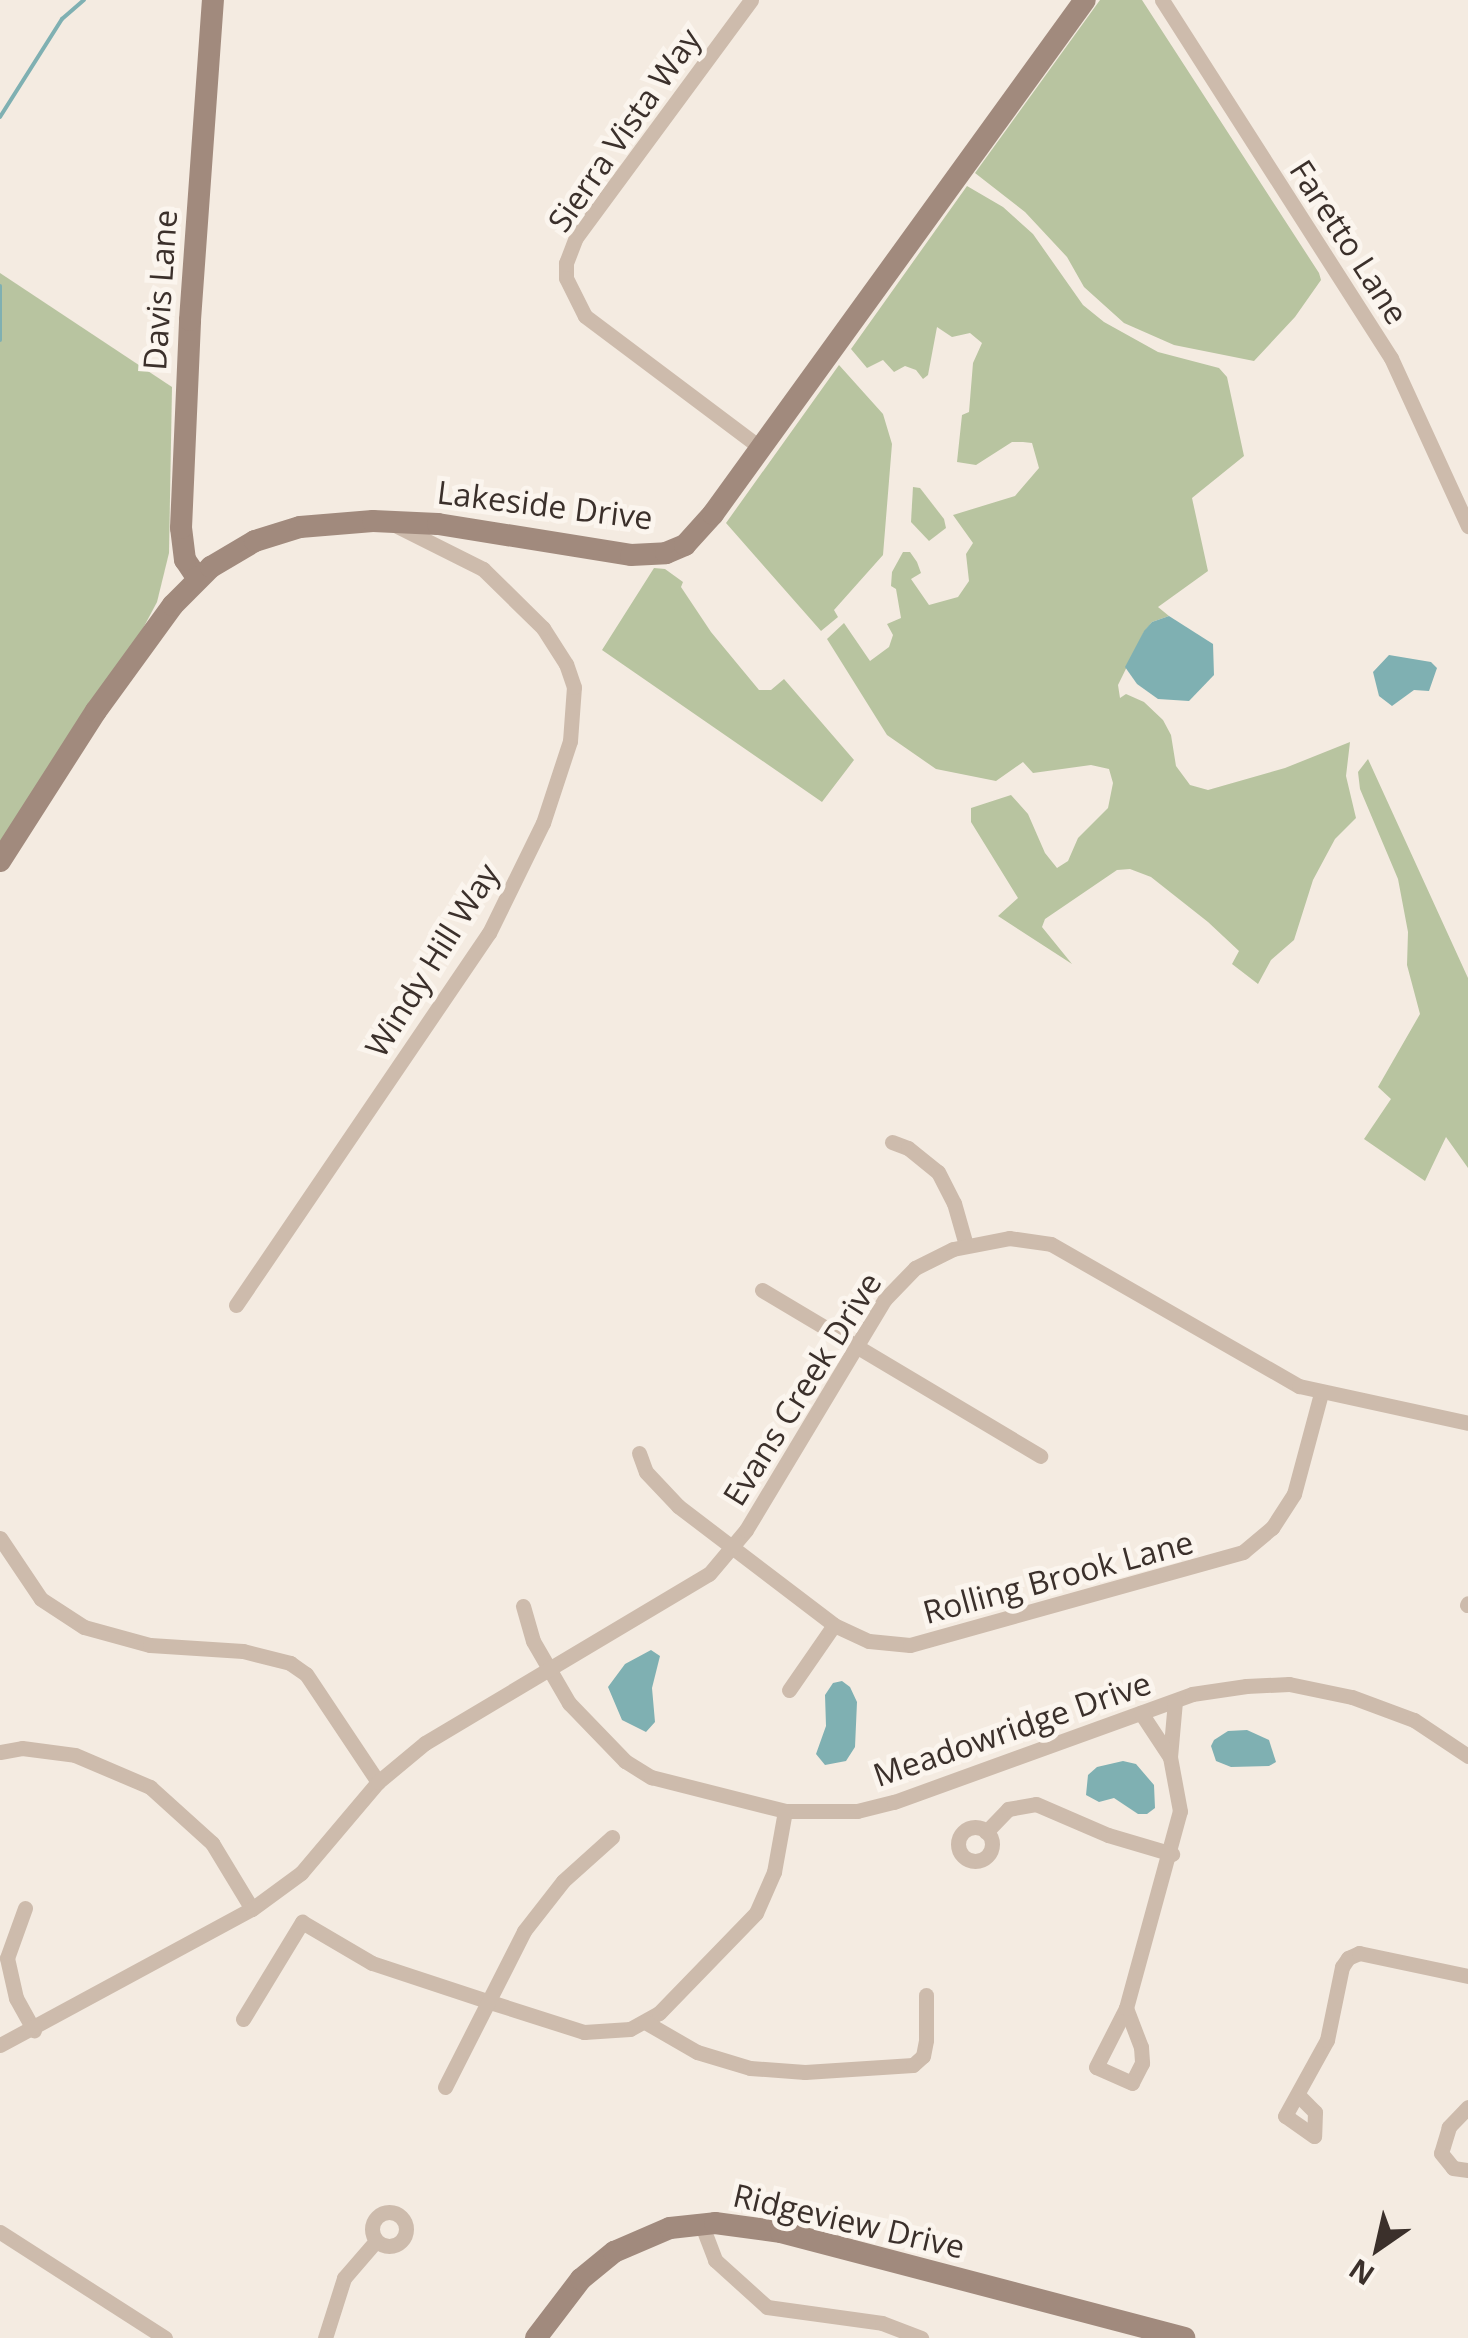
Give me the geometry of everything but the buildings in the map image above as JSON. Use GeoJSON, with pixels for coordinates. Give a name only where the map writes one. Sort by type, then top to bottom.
{"type":"FeatureCollection","features":[{"type":"Feature","properties":{"kind":"street","name":"Davis Lane"},"geometry":{"type":"LineString","coordinates":[[198,579],[186,560],[181,528],[191,295],[213,0]]}},
{"type":"Feature","properties":{"kind":"street","name":"Sierra Vista Way"},"geometry":{"type":"LineString","coordinates":[[751,0],[576,237],[566,263],[566,278],[585,316],[761,448]]}},
{"type":"Feature","properties":{"kind":"street","name":"Lakeside Drive"},"geometry":{"type":"LineString","coordinates":[[0,861],[116,682],[198,579],[228,555],[269,535],[315,525],[386,521],[438,524],[613,553],[666,553],[694,537],[1085,0]]}},
{"type":"Feature","properties":{"kind":"street","name":"Faretto Lane"},"geometry":{"type":"LineString","coordinates":[[1162,0],[1391,358],[1468,526]]}},
{"type":"Feature","properties":{"kind":"street","name":"Windy Hill Way"},"geometry":{"type":"LineString","coordinates":[[236,1305],[489,933],[543,822],[574,718],[574,688],[566,664],[517,598],[471,562],[386,521]]}},
{"type":"Feature","properties":{"kind":"street"},"geometry":{"type":"LineString","coordinates":[[892,1142],[908,1148],[938,1172],[954,1203],[966,1245]]}},
{"type":"Feature","properties":{"kind":"street","name":"Evans Creek Drive"},"geometry":{"type":"LineString","coordinates":[[544,1674],[690,1588],[734,1548],[899,1282],[934,1257],[966,1245],[1031,1239],[1072,1252],[1275,1376],[1322,1393],[1468,1424]]}},
{"type":"Feature","properties":{"kind":"street"},"geometry":{"type":"LineString","coordinates":[[762,1290],[1040,1456]]}},
{"type":"Feature","properties":{"kind":"street","name":"Rolling Brook Lane"},"geometry":{"type":"LineString","coordinates":[[639,1453],[658,1487],[834,1625],[889,1645],[928,1642],[1243,1552],[1272,1528],[1294,1494],[1322,1393]]}},
{"type":"Feature","properties":{"kind":"street"},"geometry":{"type":"LineString","coordinates":[[0,1538],[42,1599],[84,1627],[150,1645],[256,1653],[290,1662],[306,1674],[378,1782]]}},
{"type":"Feature","properties":{"kind":"street","name":"Meadowridge Drive"},"geometry":{"type":"LineString","coordinates":[[523,1606],[544,1674],[569,1704],[639,1770],[749,1806],[857,1812],[1175,1701],[1246,1686],[1289,1684],[1320,1689],[1414,1720],[1468,1756]]}},
{"type":"Feature","properties":{"kind":"street"},"geometry":{"type":"LineString","coordinates":[[790,1690],[834,1625]]}},
{"type":"Feature","properties":{"kind":"street"},"geometry":{"type":"LineString","coordinates":[[0,2045],[252,1910],[302,1872],[378,1782],[425,1743],[544,1674]]}},
{"type":"Feature","properties":{"kind":"street"},"geometry":{"type":"LineString","coordinates":[[1126,2008],[1172,1854],[1180,1811],[1170,1756],[1175,1701]]}},
{"type":"Feature","properties":{"kind":"street"},"geometry":{"type":"LineString","coordinates":[[1142,1712],[1170,1756]]}},
{"type":"Feature","properties":{"kind":"street"},"geometry":{"type":"LineString","coordinates":[[0,1752],[22,1748],[75,1756],[150,1787],[212,1843],[252,1910]]}},
{"type":"Feature","properties":{"kind":"street"},"geometry":{"type":"LineString","coordinates":[[986,1832],[1008,1810],[1036,1804],[1108,1835],[1172,1854]]}},
{"type":"Feature","properties":{"kind":"street"},"geometry":{"type":"LineString","coordinates":[[243,2019],[302,1922],[372,1963],[599,2034],[645,2022],[756,1914],[774,1872],[785,1811]]}},
{"type":"Feature","properties":{"kind":"street"},"geometry":{"type":"LineString","coordinates":[[445,2087],[508,1959],[541,1906],[612,1837]]}},
{"type":"Feature","properties":{"kind":"street"},"geometry":{"type":"LineString","coordinates":[[24,1908],[6,1958],[16,1998],[34,2030]]}},
{"type":"Feature","properties":{"kind":"street"},"geometry":{"type":"LineString","coordinates":[[1298,2094],[1327,2040],[1342,1967],[1348,1958],[1359,1953],[1468,1976]]}},
{"type":"Feature","properties":{"kind":"street"},"geometry":{"type":"LineString","coordinates":[[645,2022],[697,2052],[750,2068],[805,2072],[913,2065],[923,2056],[926,2040],[926,1995]]}},
{"type":"Feature","properties":{"kind":"street"},"geometry":{"type":"LineString","coordinates":[[1468,2107],[1449,2127],[1441,2152],[1453,2168],[1468,2170]]}},
{"type":"Feature","properties":{"kind":"street"},"geometry":{"type":"LineString","coordinates":[[701,2223],[715,2260],[767,2307],[882,2323],[921,2338]]}},
{"type":"Feature","properties":{"kind":"street","name":"Ridgeview Drive"},"geometry":{"type":"LineString","coordinates":[[536,2338],[581,2279],[614,2252],[657,2231],[701,2223],[732,2223],[781,2232],[1184,2338]]}},
{"type":"Feature","properties":{"kind":"street"},"geometry":{"type":"LineString","coordinates":[[0,2232],[165,2338]]}},
{"type":"Feature","properties":{"kind":"street"},"geometry":{"type":"LineString","coordinates":[[325,2338],[344,2278],[376,2241]]}},
{"type":"Feature","properties":{"kind":"green space"},"geometry":{"type":"Polygon","coordinates":[[[1100,0],[1142,0],[1319,273],[1321,280],[1295,317],[1254,361],[1174,345],[1124,323],[1084,287],[1067,257],[1025,212],[975,173],[1100,0]]]}},
{"type":"Feature","properties":{"kind":"green space"},"geometry":{"type":"Polygon","coordinates":[[[967,186],[1003,207],[1033,234],[1083,305],[1104,322],[1158,352],[1219,368],[1227,377],[1244,456],[1192,498],[1208,571],[1158,607],[1169,616],[1152,622],[1144,632],[1118,685],[1120,698],[1126,694],[1144,702],[1163,720],[1171,735],[1176,766],[1190,785],[1208,790],[1285,768],[1350,742],[1346,776],[1356,818],[1335,839],[1313,880],[1294,940],[1271,960],[1258,984],[1232,964],[1239,951],[1208,922],[1151,877],[1130,869],[1117,870],[1045,919],[1042,927],[1072,964],[998,916],[1018,898],[971,822],[971,808],[1011,795],[1028,814],[1045,853],[1057,868],[1068,861],[1078,838],[1108,808],[1113,783],[1109,769],[1091,765],[1033,773],[1023,762],[996,781],[936,769],[887,735],[827,639],[844,623],[870,661],[889,647],[893,635],[887,624],[901,618],[896,589],[891,586],[892,572],[903,552],[910,552],[917,562],[921,573],[911,579],[929,605],[958,597],[969,581],[966,554],[973,543],[953,515],[1015,496],[1039,468],[1032,443],[1023,442],[1012,442],[976,465],[957,462],[962,415],[969,412],[973,363],[982,343],[970,333],[952,337],[937,327],[928,375],[923,379],[916,370],[905,366],[894,372],[883,360],[867,368],[851,349],[967,186]]]}},
{"type":"Feature","properties":{"kind":"green space"},"geometry":{"type":"Polygon","coordinates":[[[0,273],[172,387],[169,553],[157,602],[122,668],[0,857],[0,273]]]}},
{"type":"Feature","properties":{"kind":"green space"},"geometry":{"type":"Polygon","coordinates":[[[839,365],[883,414],[892,444],[883,555],[834,610],[838,617],[821,631],[726,523],[839,365]]]}},
{"type":"Feature","properties":{"kind":"green space"},"geometry":{"type":"Polygon","coordinates":[[[913,487],[920,488],[944,519],[946,528],[929,541],[911,522],[913,487]]]}},
{"type":"Feature","properties":{"kind":"green space"},"geometry":{"type":"Polygon","coordinates":[[[654,568],[665,569],[683,582],[681,587],[711,632],[759,690],[771,690],[784,679],[854,760],[822,802],[602,650],[654,568]]]}},
{"type":"Feature","properties":{"kind":"green space"},"geometry":{"type":"Polygon","coordinates":[[[1368,759],[1468,978],[1468,1168],[1446,1137],[1425,1181],[1364,1139],[1391,1099],[1378,1087],[1420,1014],[1407,965],[1408,932],[1398,879],[1360,789],[1358,772],[1368,759]]]}},
{"type":"Feature","properties":{"kind":"water"},"geometry":{"type":"Polygon","coordinates":[[[1169,616],[1213,644],[1214,675],[1189,701],[1158,699],[1137,684],[1125,667],[1144,631],[1152,622],[1169,616]]]}},
{"type":"Feature","properties":{"kind":"water"},"geometry":{"type":"Polygon","coordinates":[[[1389,655],[1431,662],[1437,668],[1429,691],[1414,690],[1392,706],[1379,696],[1373,672],[1389,655]]]}},
{"type":"Feature","properties":{"kind":"water"},"geometry":{"type":"Polygon","coordinates":[[[651,1650],[660,1656],[652,1688],[655,1722],[646,1732],[622,1720],[608,1687],[625,1664],[651,1650]]]}},
{"type":"Feature","properties":{"kind":"water"},"geometry":{"type":"Polygon","coordinates":[[[842,1681],[850,1687],[857,1702],[855,1747],[846,1761],[825,1765],[816,1754],[826,1726],[825,1695],[833,1683],[842,1681]]]}},
{"type":"Feature","properties":{"kind":"water"},"geometry":{"type":"Polygon","coordinates":[[[1247,1730],[1269,1740],[1276,1762],[1269,1766],[1231,1767],[1216,1761],[1211,1746],[1214,1740],[1228,1731],[1247,1730]]]}},
{"type":"Feature","properties":{"kind":"water"},"geometry":{"type":"Polygon","coordinates":[[[1123,1761],[1136,1764],[1154,1785],[1155,1808],[1147,1814],[1138,1814],[1114,1798],[1099,1802],[1086,1795],[1088,1775],[1097,1767],[1123,1761]]]}},
{"type":"Feature","properties":{"kind":"waterway"},"geometry":{"type":"LineString","coordinates":[[0,117],[62,19],[84,0]]}},
{"type":"Feature","properties":{"kind":"waterway"},"geometry":{"type":"LineString","coordinates":[[0,286],[0,340]]}}]}
